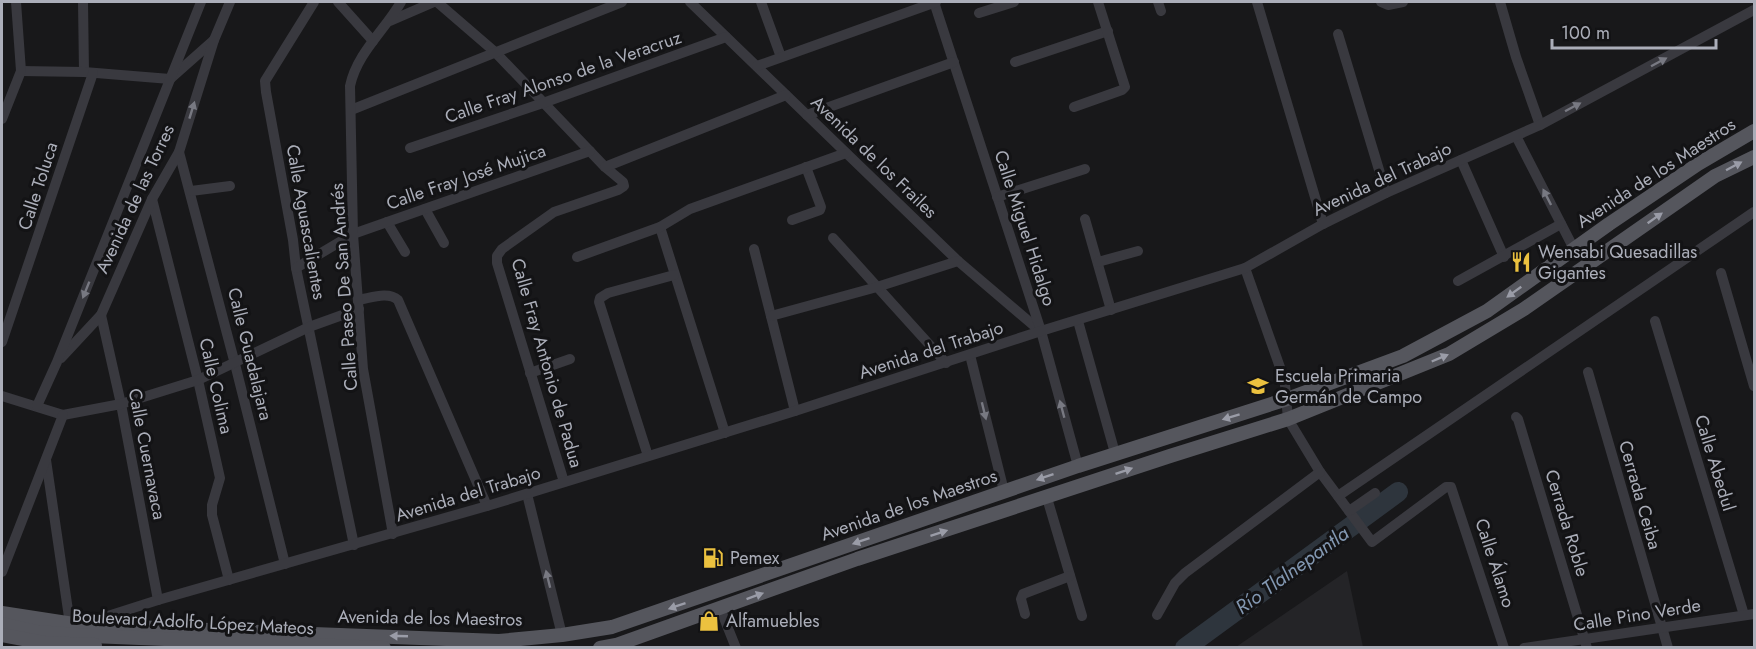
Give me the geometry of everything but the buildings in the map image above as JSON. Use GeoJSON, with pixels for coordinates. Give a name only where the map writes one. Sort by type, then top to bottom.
{"type":"FeatureCollection","features":[{"type":"Feature","properties":{"kind":"main road","name":"Avenida de los Maestros"},"geometry":{"type":"LineString","coordinates":[[2,613],[72,624],[500,641],[562,636],[612,627],[661,612],[1115,453],[1287,399],[1403,356],[1487,311],[1698,164],[1755,131]]}},
{"type":"Feature","properties":{"kind":"main road","name":"Avenida de los Maestros"},"geometry":{"type":"LineString","coordinates":[[600,648],[616,646],[868,555],[1288,419],[1449,354],[1524,309],[1715,176],[1755,157]]}},
{"type":"Feature","properties":{"kind":"main road","name":"Boulevard Adolfo López Mateos"},"geometry":{"type":"LineString","coordinates":[[2,624],[37,632],[91,636],[384,648]]}},
{"type":"Feature","properties":{"kind":"main road"},"geometry":{"type":"LineString","coordinates":[[53,648],[50,641],[53,630],[72,624]]}},
{"type":"Feature","properties":{"kind":"main road"},"geometry":{"type":"LineString","coordinates":[[2,635],[44,643],[151,648]]}},
{"type":"Feature","properties":{"kind":"main road"},"geometry":{"type":"LineString","coordinates":[[467,648],[500,641]]}},
{"type":"Feature","properties":{"kind":"street"},"geometry":{"type":"LineString","coordinates":[[2,119],[21,71],[16,2]]}},
{"type":"Feature","properties":{"kind":"street","name":"Calle Toluca"},"geometry":{"type":"LineString","coordinates":[[2,342],[46,219],[89,73],[83,2]]}},
{"type":"Feature","properties":{"kind":"street","name":"Avenida de las Torres"},"geometry":{"type":"LineString","coordinates":[[37,406],[57,362],[201,2]]}},
{"type":"Feature","properties":{"kind":"street","name":"Avenida de las Torres"},"geometry":{"type":"LineString","coordinates":[[57,362],[101,315],[152,199],[179,152],[214,40],[230,2]]}},
{"type":"Feature","properties":{"kind":"street","name":"Calle Aguascalientes"},"geometry":{"type":"LineString","coordinates":[[314,2],[265,81],[296,268],[354,545]]}},
{"type":"Feature","properties":{"kind":"street"},"geometry":{"type":"LineString","coordinates":[[338,2],[373,40]]}},
{"type":"Feature","properties":{"kind":"street"},"geometry":{"type":"LineString","coordinates":[[390,21],[401,2]]}},
{"type":"Feature","properties":{"kind":"street"},"geometry":{"type":"LineString","coordinates":[[390,21],[435,2],[495,52],[605,166],[786,95]]}},
{"type":"Feature","properties":{"kind":"street"},"geometry":{"type":"LineString","coordinates":[[351,110],[622,2]]}},
{"type":"Feature","properties":{"kind":"street","name":"Avenida de los Frailes"},"geometry":{"type":"LineString","coordinates":[[690,2],[958,261],[1041,331]]}},
{"type":"Feature","properties":{"kind":"street"},"geometry":{"type":"LineString","coordinates":[[761,2],[782,57]]}},
{"type":"Feature","properties":{"kind":"street"},"geometry":{"type":"LineString","coordinates":[[757,66],[935,2]]}},
{"type":"Feature","properties":{"kind":"street","name":"Calle Miguel Hidalgo"},"geometry":{"type":"LineString","coordinates":[[935,2],[1041,331],[1078,466]]}},
{"type":"Feature","properties":{"kind":"street"},"geometry":{"type":"LineString","coordinates":[[979,13],[1014,2]]}},
{"type":"Feature","properties":{"kind":"street"},"geometry":{"type":"LineString","coordinates":[[1074,107],[1125,87],[1098,2]]}},
{"type":"Feature","properties":{"kind":"street"},"geometry":{"type":"LineString","coordinates":[[1257,2],[1323,224]]}},
{"type":"Feature","properties":{"kind":"street"},"geometry":{"type":"LineString","coordinates":[[1381,2],[1388,4],[1403,2]]}},
{"type":"Feature","properties":{"kind":"street"},"geometry":{"type":"LineString","coordinates":[[1500,2],[1540,125]]}},
{"type":"Feature","properties":{"kind":"street","name":"Avenida del Trabajo"},"geometry":{"type":"LineString","coordinates":[[72,624],[527,494],[1245,268],[1323,224],[1386,193],[1540,125],[1755,10]]}},
{"type":"Feature","properties":{"kind":"street","name":"Calle Paseo De San Andrés"},"geometry":{"type":"LineString","coordinates":[[390,21],[373,40],[352,78],[351,110],[353,234],[363,369],[393,534]]}},
{"type":"Feature","properties":{"kind":"street"},"geometry":{"type":"LineString","coordinates":[[1015,62],[1108,31]]}},
{"type":"Feature","properties":{"kind":"street"},"geometry":{"type":"LineString","coordinates":[[1338,34],[1386,193]]}},
{"type":"Feature","properties":{"kind":"street","name":"Calle Fray Alonso de la Veracruz"},"geometry":{"type":"LineString","coordinates":[[410,148],[726,37]]}},
{"type":"Feature","properties":{"kind":"street"},"geometry":{"type":"LineString","coordinates":[[21,71],[170,79],[214,40]]}},
{"type":"Feature","properties":{"kind":"street"},"geometry":{"type":"LineString","coordinates":[[807,115],[954,62]]}},
{"type":"Feature","properties":{"kind":"street"},"geometry":{"type":"LineString","coordinates":[[1516,136],[1574,249]]}},
{"type":"Feature","properties":{"kind":"street","name":"Calle Fray José Mujica"},"geometry":{"type":"LineString","coordinates":[[296,268],[353,234],[590,151]]}},
{"type":"Feature","properties":{"kind":"street","name":"Calle Guadalajara"},"geometry":{"type":"LineString","coordinates":[[179,152],[191,191],[285,564]]}},
{"type":"Feature","properties":{"kind":"street"},"geometry":{"type":"LineString","coordinates":[[577,257],[660,227],[690,209],[846,153]]}},
{"type":"Feature","properties":{"kind":"street"},"geometry":{"type":"LineString","coordinates":[[1461,160],[1504,257]]}},
{"type":"Feature","properties":{"kind":"street","name":"Calle Fray Antonio de Padua"},"geometry":{"type":"LineString","coordinates":[[564,482],[497,263],[497,256],[502,249],[554,212],[624,186],[623,182],[605,166]]}},
{"type":"Feature","properties":{"kind":"street"},"geometry":{"type":"LineString","coordinates":[[792,220],[820,210],[821,207],[806,167]]}},
{"type":"Feature","properties":{"kind":"street"},"geometry":{"type":"LineString","coordinates":[[998,197],[1085,169]]}},
{"type":"Feature","properties":{"kind":"street"},"geometry":{"type":"LineString","coordinates":[[191,191],[230,186]]}},
{"type":"Feature","properties":{"kind":"street","name":"Calle Colima"},"geometry":{"type":"LineString","coordinates":[[152,199],[198,380],[220,478],[212,505],[212,515],[229,580]]}},
{"type":"Feature","properties":{"kind":"street"},"geometry":{"type":"LineString","coordinates":[[425,209],[444,243]]}},
{"type":"Feature","properties":{"kind":"street"},"geometry":{"type":"LineString","coordinates":[[1338,496],[1755,212]]}},
{"type":"Feature","properties":{"kind":"street"},"geometry":{"type":"LineString","coordinates":[[1085,219],[1111,310]]}},
{"type":"Feature","properties":{"kind":"street"},"geometry":{"type":"LineString","coordinates":[[387,222],[405,252]]}},
{"type":"Feature","properties":{"kind":"street"},"geometry":{"type":"LineString","coordinates":[[1458,281],[1561,224]]}},
{"type":"Feature","properties":{"kind":"street"},"geometry":{"type":"LineString","coordinates":[[660,227],[725,433]]}},
{"type":"Feature","properties":{"kind":"street"},"geometry":{"type":"LineString","coordinates":[[833,238],[946,363]]}},
{"type":"Feature","properties":{"kind":"street"},"geometry":{"type":"LineString","coordinates":[[754,249],[795,411]]}},
{"type":"Feature","properties":{"kind":"street"},"geometry":{"type":"LineString","coordinates":[[1098,262],[1138,251]]}},
{"type":"Feature","properties":{"kind":"street"},"geometry":{"type":"LineString","coordinates":[[771,316],[877,287],[958,261]]}},
{"type":"Feature","properties":{"kind":"street"},"geometry":{"type":"LineString","coordinates":[[1245,268],[1282,373],[1288,419],[1320,471],[1352,514],[1376,493]]}},
{"type":"Feature","properties":{"kind":"street"},"geometry":{"type":"LineString","coordinates":[[1721,273],[1755,386]]}},
{"type":"Feature","properties":{"kind":"street"},"geometry":{"type":"LineString","coordinates":[[648,456],[599,302],[600,298],[608,293],[674,275]]}},
{"type":"Feature","properties":{"kind":"street"},"geometry":{"type":"LineString","coordinates":[[3,398],[63,415],[121,404],[198,380],[358,304],[394,296],[398,300],[487,506]]}},
{"type":"Feature","properties":{"kind":"street","name":"Calle Cuernavaca"},"geometry":{"type":"LineString","coordinates":[[101,315],[121,404],[158,600]]}},
{"type":"Feature","properties":{"kind":"street"},"geometry":{"type":"LineString","coordinates":[[1078,321],[1115,453]]}},
{"type":"Feature","properties":{"kind":"street","name":"Calle Abedul"},"geometry":{"type":"LineString","coordinates":[[1655,321],[1749,615]]}},
{"type":"Feature","properties":{"kind":"street"},"geometry":{"type":"LineString","coordinates":[[970,355],[1004,491]]}},
{"type":"Feature","properties":{"kind":"street"},"geometry":{"type":"LineString","coordinates":[[530,373],[570,359]]}},
{"type":"Feature","properties":{"kind":"street","name":"Cerrada Ceiba"},"geometry":{"type":"LineString","coordinates":[[1588,372],[1668,648]]}},
{"type":"Feature","properties":{"kind":"street"},"geometry":{"type":"LineString","coordinates":[[2,572],[63,415]]}},
{"type":"Feature","properties":{"kind":"street","name":"Cerrada Roble"},"geometry":{"type":"LineString","coordinates":[[1516,417],[1586,644]]}},
{"type":"Feature","properties":{"kind":"street"},"geometry":{"type":"LineString","coordinates":[[46,459],[72,624]]}},
{"type":"Feature","properties":{"kind":"street"},"geometry":{"type":"LineString","coordinates":[[1157,615],[1175,583],[1185,573],[1320,471]]}},
{"type":"Feature","properties":{"kind":"street","name":"Calle Álamo"},"geometry":{"type":"LineString","coordinates":[[1352,514],[1372,542],[1446,487],[1454,489],[1504,648]]}},
{"type":"Feature","properties":{"kind":"street"},"geometry":{"type":"LineString","coordinates":[[527,494],[562,636]]}},
{"type":"Feature","properties":{"kind":"street"},"geometry":{"type":"LineString","coordinates":[[1047,498],[1082,616]]}},
{"type":"Feature","properties":{"kind":"street"},"geometry":{"type":"LineString","coordinates":[[1025,614],[1022,596],[1070,576]]}},
{"type":"Feature","properties":{"kind":"street"},"geometry":{"type":"LineString","coordinates":[[720,608],[736,648]]}},
{"type":"Feature","properties":{"kind":"street","name":"Calle Pino Verde"},"geometry":{"type":"LineString","coordinates":[[1524,648],[1586,644],[1662,628],[1749,615]]}},
{"type":"Feature","properties":{"kind":"shaded area"},"geometry":{"type":"Polygon","coordinates":[[[1347,571],[1363,647],[1236,647],[1347,571]]]}},
{"type":"Feature","properties":{"kind":"waterway","name":"Río Tlalnepantla"},"geometry":{"type":"LineString","coordinates":[[1185,648],[1398,492]]}},
{"type":"Feature","properties":{"kind":"place","name":"Wensabi Quesadillas Gigantes"},"geometry":{"type":"Point","coordinates":[1521,262]}},
{"type":"Feature","properties":{"kind":"place","name":"Escuela Primaria Germán de Campo"},"geometry":{"type":"Point","coordinates":[1258,386]}},
{"type":"Feature","properties":{"kind":"place","name":"Pemex"},"geometry":{"type":"Point","coordinates":[713,558]}},
{"type":"Feature","properties":{"kind":"place","name":"Alfamuebles"},"geometry":{"type":"Point","coordinates":[709,621]}}]}
